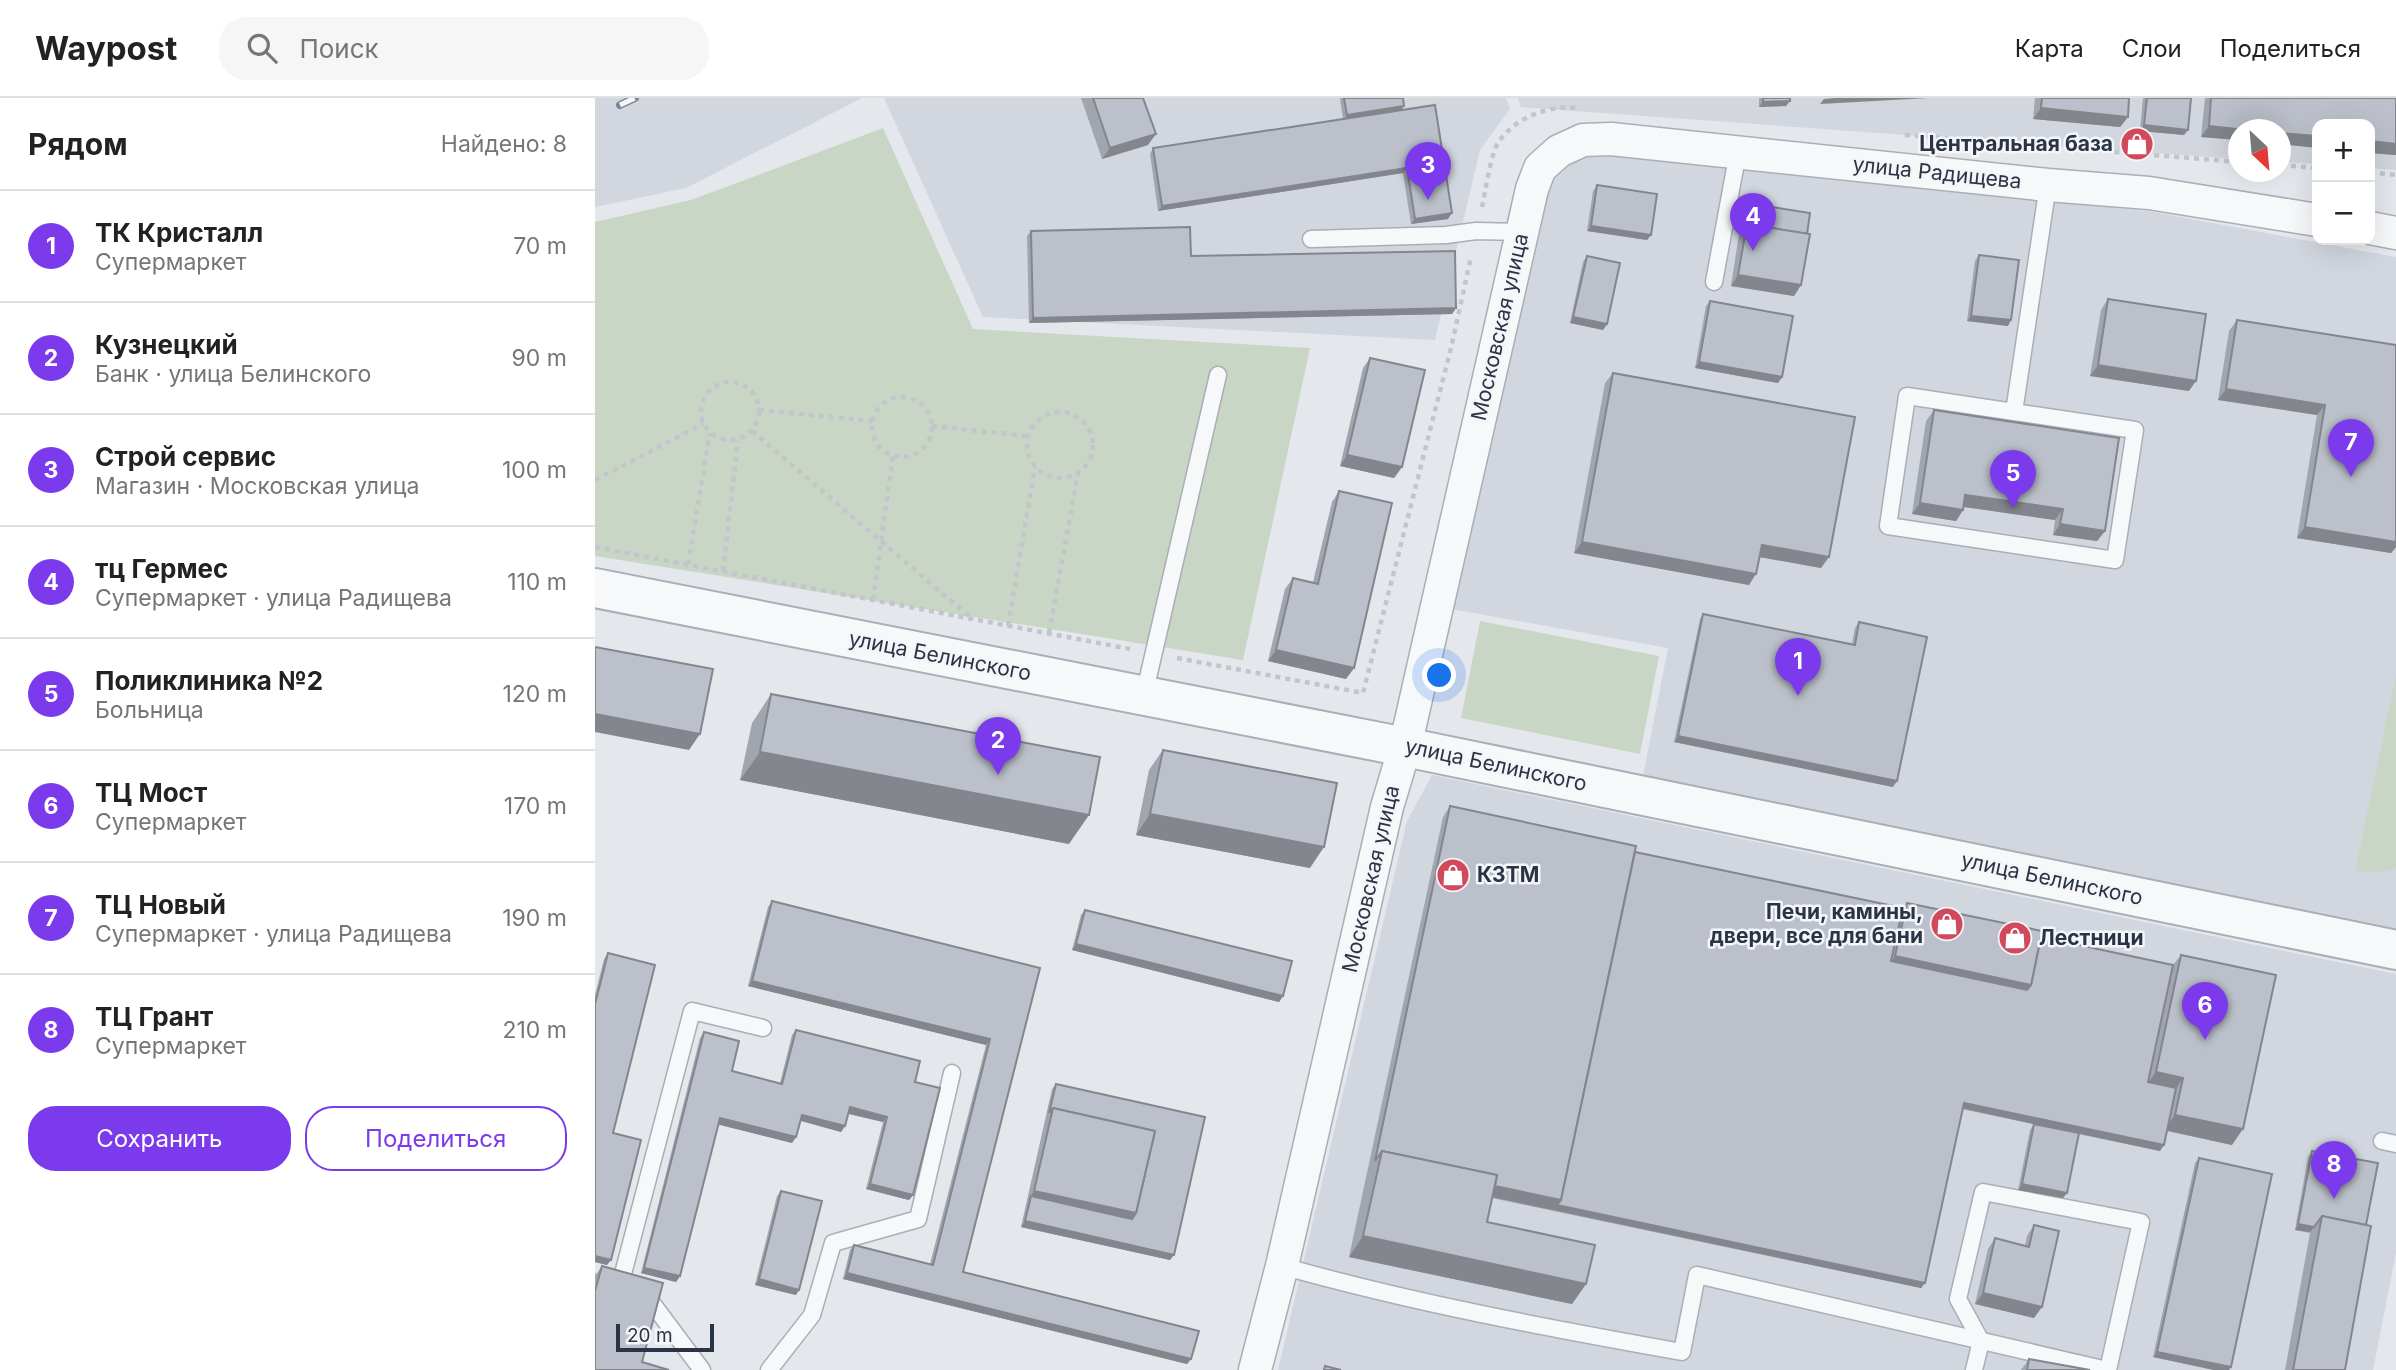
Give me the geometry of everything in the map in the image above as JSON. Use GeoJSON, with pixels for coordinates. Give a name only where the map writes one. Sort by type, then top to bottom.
{"type":"FeatureCollection","features":[{"type":"Feature","properties":{"kind":"street","name":"улица Радищева"},"geometry":{"type":"LineString","coordinates":[[1559,151],[1583,140],[1611,139],[2048,185],[2150,193],[2312,219]]}},
{"type":"Feature","properties":{"kind":"street","name":"Московская улица"},"geometry":{"type":"LineString","coordinates":[[1255,1370],[1282,1266],[1387,807],[1405,747],[1532,189],[1540,168],[1559,151]]}},
{"type":"Feature","properties":{"kind":"street"},"geometry":{"type":"LineString","coordinates":[[2375,229],[2396,233]]}},
{"type":"Feature","properties":{"kind":"street","name":"улица Белинского"},"geometry":{"type":"LineString","coordinates":[[595,588],[1405,747],[2396,950]]}},
{"type":"Feature","properties":{"kind":"lane"},"geometry":{"type":"LineString","coordinates":[[1714,282],[1738,152]]}},
{"type":"Feature","properties":{"kind":"lane"},"geometry":{"type":"LineString","coordinates":[[2014,412],[2048,185]]}},
{"type":"Feature","properties":{"kind":"lane"},"geometry":{"type":"LineString","coordinates":[[1311,239],[1446,235],[1476,231],[1522,232]]}},
{"type":"Feature","properties":{"kind":"lane"},"geometry":{"type":"LineString","coordinates":[[1144,695],[1218,375]]}},
{"type":"Feature","properties":{"kind":"lane"},"geometry":{"type":"LineString","coordinates":[[1907,397],[2014,412],[2135,430],[2115,560],[1888,526],[1907,397]]}},
{"type":"Feature","properties":{"kind":"lane"},"geometry":{"type":"LineString","coordinates":[[619,1289],[692,1011],[763,1028]]}},
{"type":"Feature","properties":{"kind":"lane"},"geometry":{"type":"LineString","coordinates":[[769,1370],[813,1315],[833,1243],[918,1219],[952,1073]]}},
{"type":"Feature","properties":{"kind":"lane"},"geometry":{"type":"LineString","coordinates":[[1282,1266],[1378,1291],[1589,1336],[1682,1352],[1697,1275],[1981,1341],[2108,1370],[2141,1222],[1983,1192],[1958,1299],[1981,1341],[1974,1370]]}},
{"type":"Feature","properties":{"kind":"lane"},"geometry":{"type":"LineString","coordinates":[[595,1283],[649,1299],[702,1370]]}},
{"type":"Feature","properties":{"kind":"path"},"geometry":{"type":"LineString","coordinates":[[595,547],[1363,693],[1451,348],[1497,144],[1512,129],[1535,113],[1563,107],[1576,108]]}},
{"type":"Feature","properties":{"kind":"path"},"geometry":{"type":"LineString","coordinates":[[1894,134],[2228,161]]}},
{"type":"Feature","properties":{"kind":"path"},"geometry":{"type":"LineString","coordinates":[[2291,166],[2312,168]]}},
{"type":"Feature","properties":{"kind":"path"},"geometry":{"type":"LineString","coordinates":[[2375,172],[2396,174]]}},
{"type":"Feature","properties":{"kind":"path"},"geometry":{"type":"LineString","coordinates":[[729,381],[740,383],[750,390],[757,398],[759,410],[758,421],[752,431],[738,440],[720,439],[710,433],[703,424],[700,412],[708,391],[729,381]]}},
{"type":"Feature","properties":{"kind":"path"},"geometry":{"type":"LineString","coordinates":[[898,397],[921,403],[928,412],[932,426],[925,446],[916,454],[905,457],[893,456],[882,450],[871,430],[878,408],[887,400],[898,397]]}},
{"type":"Feature","properties":{"kind":"path"},"geometry":{"type":"LineString","coordinates":[[759,410],[872,421]]}},
{"type":"Feature","properties":{"kind":"path"},"geometry":{"type":"LineString","coordinates":[[1049,633],[1078,473],[1092,452],[1092,439],[1088,427],[1067,412],[1042,416],[1027,436],[1026,447],[1035,467],[1052,477],[1078,473]]}},
{"type":"Feature","properties":{"kind":"path"},"geometry":{"type":"LineString","coordinates":[[595,480],[703,424]]}},
{"type":"Feature","properties":{"kind":"path"},"geometry":{"type":"LineString","coordinates":[[932,426],[1027,436]]}},
{"type":"Feature","properties":{"kind":"path"},"geometry":{"type":"LineString","coordinates":[[752,431],[972,619]]}},
{"type":"Feature","properties":{"kind":"path"},"geometry":{"type":"LineString","coordinates":[[688,564],[710,433]]}},
{"type":"Feature","properties":{"kind":"path"},"geometry":{"type":"LineString","coordinates":[[723,570],[738,440]]}},
{"type":"Feature","properties":{"kind":"path"},"geometry":{"type":"LineString","coordinates":[[873,600],[893,456]]}},
{"type":"Feature","properties":{"kind":"path"},"geometry":{"type":"LineString","coordinates":[[1008,626],[1035,467]]}},
{"type":"Feature","properties":{"kind":"shaded area"},"geometry":{"type":"Polygon","coordinates":[[[595,98],[862,98],[686,188],[595,207],[595,98]]]}},
{"type":"Feature","properties":{"kind":"shaded area"},"geometry":{"type":"Polygon","coordinates":[[[884,98],[1506,98],[1510,109],[1480,150],[1435,340],[983,317],[884,98]]]}},
{"type":"Feature","properties":{"kind":"shaded area","name":"Центральная база"},"geometry":{"type":"Polygon","coordinates":[[[1518,98],[2396,98],[2396,170],[2375,168],[2375,119],[2312,119],[2312,164],[2291,163],[2291,119],[2228,119],[2228,158],[1521,107],[1518,98]]]}},
{"type":"Feature","properties":{"kind":"shaded area"},"geometry":{"type":"Polygon","coordinates":[[[1605,151],[2153,212],[2312,241],[2312,245],[2331,245],[2396,257],[2396,941],[1642,781],[1668,648],[1446,608],[1544,187],[1554,175],[1576,158],[1605,151]]]}},
{"type":"Feature","properties":{"kind":"shaded area"},"geometry":{"type":"Polygon","coordinates":[[[1432,775],[2396,974],[2396,1253],[2373,1370],[1278,1370],[1407,821],[1432,775]]]}},
{"type":"Feature","properties":{"kind":"green space"},"geometry":{"type":"Polygon","coordinates":[[[883,128],[973,329],[1310,348],[1243,660],[595,556],[595,222],[691,200],[883,128]]]}},
{"type":"Feature","properties":{"kind":"green space"},"geometry":{"type":"Polygon","coordinates":[[[1480,621],[1659,656],[1640,754],[1461,718],[1480,621]]]}},
{"type":"Feature","properties":{"kind":"green space"},"geometry":{"type":"Polygon","coordinates":[[[2396,675],[2396,868],[2384,872],[2355,871],[2396,675]]]}},
{"type":"Feature","properties":{"kind":"building"},"geometry":{"type":"Polygon","coordinates":[[[1093,98],[1143,98],[1156,134],[1110,148],[1093,98]]]}},
{"type":"Feature","properties":{"kind":"building"},"geometry":{"type":"Polygon","coordinates":[[[1344,98],[1403,98],[1404,106],[1347,115],[1344,98]]]}},
{"type":"Feature","properties":{"kind":"building"},"geometry":{"type":"Polygon","coordinates":[[[1763,98],[1790,98],[1790,101],[1763,102],[1763,98]]]}},
{"type":"Feature","properties":{"kind":"building"},"geometry":{"type":"Polygon","coordinates":[[[2042,98],[2129,98],[2128,117],[2041,108],[2042,98]]]}},
{"type":"Feature","properties":{"kind":"building"},"geometry":{"type":"Polygon","coordinates":[[[2147,98],[2191,98],[2188,130],[2144,125],[2147,98]]]}},
{"type":"Feature","properties":{"kind":"building"},"geometry":{"type":"Polygon","coordinates":[[[2211,98],[2396,98],[2396,144],[2375,142],[2375,119],[2312,119],[2312,136],[2291,134],[2291,119],[2228,119],[2228,128],[2209,126],[2211,98]]]}},
{"type":"Feature","properties":{"kind":"building"},"geometry":{"type":"Polygon","coordinates":[[[1435,105],[1452,213],[1415,219],[1407,168],[1162,206],[1153,148],[1435,105]]]}},
{"type":"Feature","properties":{"kind":"building"},"geometry":{"type":"Polygon","coordinates":[[[1597,185],[1657,194],[1651,235],[1591,226],[1597,185]]]}},
{"type":"Feature","properties":{"kind":"building"},"geometry":{"type":"Polygon","coordinates":[[[1747,203],[1810,213],[1807,234],[1747,224],[1743,229],[1747,203]]]}},
{"type":"Feature","properties":{"kind":"building"},"geometry":{"type":"Polygon","coordinates":[[[1747,224],[1810,234],[1801,285],[1738,275],[1747,224]]]}},
{"type":"Feature","properties":{"kind":"building"},"geometry":{"type":"Polygon","coordinates":[[[1190,227],[1191,256],[1455,251],[1456,308],[1033,318],[1031,231],[1190,227]]]}},
{"type":"Feature","properties":{"kind":"building"},"geometry":{"type":"Polygon","coordinates":[[[1979,255],[2019,260],[2011,320],[1971,316],[1979,255]]]}},
{"type":"Feature","properties":{"kind":"building"},"geometry":{"type":"Polygon","coordinates":[[[1587,256],[1620,263],[1607,324],[1573,317],[1587,256]]]}},
{"type":"Feature","properties":{"kind":"building"},"geometry":{"type":"Polygon","coordinates":[[[2108,299],[2206,314],[2196,381],[2098,365],[2108,299]]]}},
{"type":"Feature","properties":{"kind":"building"},"geometry":{"type":"Polygon","coordinates":[[[1710,301],[1793,316],[1782,377],[1699,362],[1710,301]]]}},
{"type":"Feature","properties":{"kind":"building"},"geometry":{"type":"Polygon","coordinates":[[[2237,320],[2396,345],[2396,542],[2305,527],[2325,405],[2226,389],[2237,320]]]}},
{"type":"Feature","properties":{"kind":"building"},"geometry":{"type":"Polygon","coordinates":[[[1370,358],[1425,370],[1402,467],[1347,455],[1370,358]]]}},
{"type":"Feature","properties":{"kind":"building"},"geometry":{"type":"Polygon","coordinates":[[[1613,373],[1855,417],[1829,557],[1762,545],[1756,574],[1582,542],[1613,373]]]}},
{"type":"Feature","properties":{"kind":"building"},"geometry":{"type":"Polygon","coordinates":[[[1934,410],[2119,438],[2105,531],[2060,524],[2063,509],[1965,495],[1963,510],[1920,503],[1934,410]]]}},
{"type":"Feature","properties":{"kind":"building"},"geometry":{"type":"Polygon","coordinates":[[[1339,491],[1392,503],[1354,668],[1276,650],[1293,578],[1318,584],[1339,491]]]}},
{"type":"Feature","properties":{"kind":"building"},"geometry":{"type":"Polygon","coordinates":[[[1703,614],[1855,645],[1859,622],[1927,637],[1897,781],[1678,736],[1703,614]]]}},
{"type":"Feature","properties":{"kind":"building"},"geometry":{"type":"Polygon","coordinates":[[[595,647],[713,669],[700,734],[595,714],[595,647]]]}},
{"type":"Feature","properties":{"kind":"building"},"geometry":{"type":"Polygon","coordinates":[[[771,694],[1100,757],[1089,815],[760,752],[771,694]]]}},
{"type":"Feature","properties":{"kind":"building"},"geometry":{"type":"Polygon","coordinates":[[[1163,750],[1337,783],[1324,847],[1150,814],[1163,750]]]}},
{"type":"Feature","properties":{"kind":"building"},"geometry":{"type":"Polygon","coordinates":[[[1450,806],[1636,846],[1561,1200],[1495,1186],[1497,1175],[1382,1151],[1375,1161],[1450,806]]]}},
{"type":"Feature","properties":{"kind":"building"},"geometry":{"type":"Polygon","coordinates":[[[1635,852],[1903,908],[1891,961],[2027,990],[2031,985],[2041,937],[2173,965],[2148,1082],[2176,1088],[2164,1145],[1964,1103],[1925,1283],[1557,1205],[1561,1200],[1635,852]]]}},
{"type":"Feature","properties":{"kind":"building"},"geometry":{"type":"Polygon","coordinates":[[[772,901],[1040,968],[963,1272],[1199,1331],[1191,1359],[847,1273],[854,1245],[933,1265],[990,1039],[752,981],[772,901]]]}},
{"type":"Feature","properties":{"kind":"building"},"geometry":{"type":"Polygon","coordinates":[[[1907,903],[2042,931],[2031,985],[1895,956],[1907,903]]]}},
{"type":"Feature","properties":{"kind":"building"},"geometry":{"type":"Polygon","coordinates":[[[1085,910],[1292,961],[1283,996],[1076,944],[1085,910]]]}},
{"type":"Feature","properties":{"kind":"building"},"geometry":{"type":"Polygon","coordinates":[[[608,953],[655,965],[613,1133],[641,1140],[611,1260],[595,1256],[595,1004],[608,953]]]}},
{"type":"Feature","properties":{"kind":"building"},"geometry":{"type":"Polygon","coordinates":[[[2181,955],[2276,975],[2243,1129],[2175,1115],[2183,1078],[2156,1072],[2181,955]]]}},
{"type":"Feature","properties":{"kind":"building"},"geometry":{"type":"Polygon","coordinates":[[[796,1030],[920,1061],[915,1082],[940,1088],[913,1195],[870,1184],[887,1117],[850,1107],[845,1126],[802,1115],[796,1137],[720,1118],[680,1276],[644,1268],[704,1032],[739,1041],[732,1071],[782,1084],[796,1030]]]}},
{"type":"Feature","properties":{"kind":"building"},"geometry":{"type":"Polygon","coordinates":[[[1056,1084],[1205,1117],[1174,1255],[1025,1221],[1031,1196],[1132,1219],[1136,1213],[1155,1131],[1053,1108],[1049,1113],[1056,1084]]]}},
{"type":"Feature","properties":{"kind":"building"},"geometry":{"type":"Polygon","coordinates":[[[1053,1108],[1155,1131],[1136,1213],[1034,1191],[1053,1108]]]}},
{"type":"Feature","properties":{"kind":"building"},"geometry":{"type":"Polygon","coordinates":[[[2034,1124],[2079,1133],[2067,1193],[2022,1184],[2034,1124]]]}},
{"type":"Feature","properties":{"kind":"building"},"geometry":{"type":"Polygon","coordinates":[[[1382,1151],[1497,1175],[1487,1222],[1595,1245],[1586,1284],[1363,1236],[1382,1151]]]}},
{"type":"Feature","properties":{"kind":"building"},"geometry":{"type":"Polygon","coordinates":[[[2312,1151],[2378,1163],[2366,1225],[2322,1216],[2314,1227],[2298,1224],[2312,1151]]]}},
{"type":"Feature","properties":{"kind":"building"},"geometry":{"type":"Polygon","coordinates":[[[2199,1158],[2272,1174],[2231,1367],[2157,1352],[2199,1158]]]}},
{"type":"Feature","properties":{"kind":"building"},"geometry":{"type":"Polygon","coordinates":[[[781,1191],[822,1201],[799,1290],[759,1279],[781,1191]]]}},
{"type":"Feature","properties":{"kind":"building"},"geometry":{"type":"Polygon","coordinates":[[[2322,1216],[2371,1226],[2345,1370],[2293,1370],[2322,1216]]]}},
{"type":"Feature","properties":{"kind":"building"},"geometry":{"type":"Polygon","coordinates":[[[2034,1225],[2059,1231],[2042,1307],[1983,1293],[1995,1238],[2029,1247],[2034,1225]]]}},
{"type":"Feature","properties":{"kind":"building"},"geometry":{"type":"Polygon","coordinates":[[[602,1266],[663,1283],[642,1362],[669,1370],[595,1370],[595,1291],[602,1266]]]}},
{"type":"Feature","properties":{"kind":"building"},"geometry":{"type":"Polygon","coordinates":[[[2029,1359],[2090,1370],[2027,1370],[2029,1359]]]}},
{"type":"Feature","properties":{"kind":"building"},"geometry":{"type":"Polygon","coordinates":[[[1325,1366],[1341,1370],[1324,1370],[1325,1366]]]}},
{"type":"Feature","properties":{"kind":"railway"},"geometry":{"type":"LineString","coordinates":[[620,105],[635,98]]}},
{"type":"Feature","properties":{"kind":"place","name":"Центральная база"},"geometry":{"type":"Point","coordinates":[2137,144]}},
{"type":"Feature","properties":{"kind":"place","name":"Строй сервис"},"geometry":{"type":"Point","coordinates":[1428,200]}},
{"type":"Feature","properties":{"kind":"place","name":"тц Гермес"},"geometry":{"type":"Point","coordinates":[1753,251]}},
{"type":"Feature","properties":{"kind":"place","name":"ТЦ Новый"},"geometry":{"type":"Point","coordinates":[2351,477]}},
{"type":"Feature","properties":{"kind":"place","name":"Поликлиника №2"},"geometry":{"type":"Point","coordinates":[2013,508]}},
{"type":"Feature","properties":{"kind":"place","name":"ТК Кристалл"},"geometry":{"type":"Point","coordinates":[1798,696]}},
{"type":"Feature","properties":{"kind":"place","name":"Кузнецкий"},"geometry":{"type":"Point","coordinates":[998,775]}},
{"type":"Feature","properties":{"kind":"place","name":"КЗТМ"},"geometry":{"type":"Point","coordinates":[1453,875]}},
{"type":"Feature","properties":{"kind":"place","name":"Печи, камины, двери, все для бани"},"geometry":{"type":"Point","coordinates":[1947,924]}},
{"type":"Feature","properties":{"kind":"place","name":"Лестници"},"geometry":{"type":"Point","coordinates":[2015,938]}},
{"type":"Feature","properties":{"kind":"place","name":"ТЦ Мост"},"geometry":{"type":"Point","coordinates":[2205,1040]}},
{"type":"Feature","properties":{"kind":"place","name":"ТЦ Грант"},"geometry":{"type":"Point","coordinates":[2334,1199]}}]}
